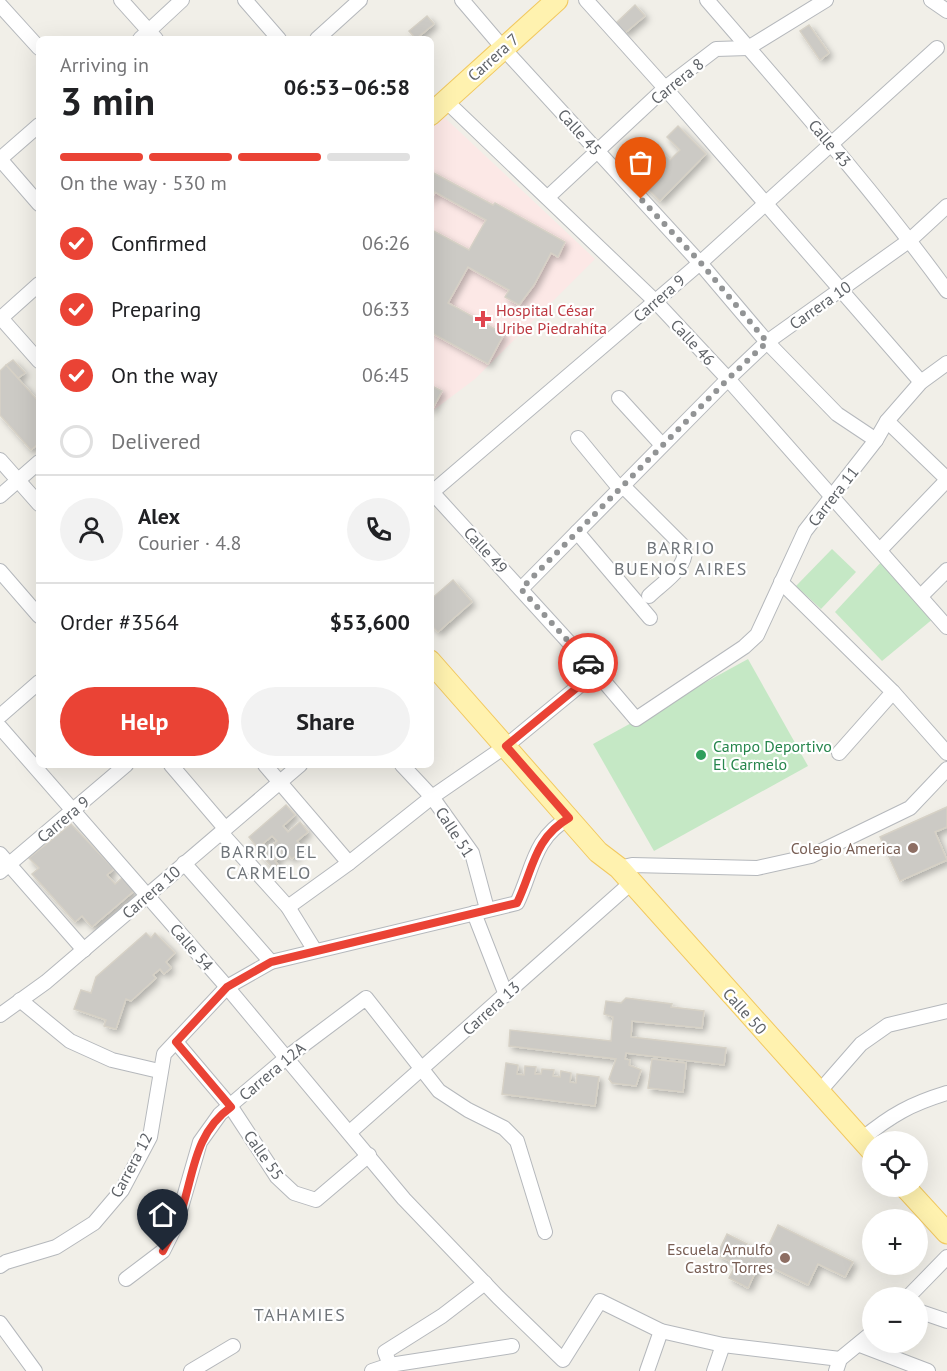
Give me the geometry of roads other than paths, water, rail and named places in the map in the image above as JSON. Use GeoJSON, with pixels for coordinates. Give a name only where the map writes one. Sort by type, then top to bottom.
{"type":"FeatureCollection","features":[{"type":"Feature","properties":{"kind":"main road","name":"Carrera 7"},"geometry":{"type":"LineString","coordinates":[[438,108],[557,0]]}},
{"type":"Feature","properties":{"kind":"main road","name":"Calle 50"},"geometry":{"type":"LineString","coordinates":[[434,649],[598,852],[625,876],[862,1140]]}},
{"type":"Feature","properties":{"kind":"main road","name":"Calle 50"},"geometry":{"type":"LineString","coordinates":[[434,665],[511,742],[607,845],[625,876]]}},
{"type":"Feature","properties":{"kind":"main road"},"geometry":{"type":"LineString","coordinates":[[914,1197],[947,1233]]}},
{"type":"Feature","properties":{"kind":"street"},"geometry":{"type":"LineString","coordinates":[[121,0],[147,36]]}},
{"type":"Feature","properties":{"kind":"street"},"geometry":{"type":"LineString","coordinates":[[149,36],[182,0]]}},
{"type":"Feature","properties":{"kind":"street"},"geometry":{"type":"LineString","coordinates":[[244,0],[276,36]]}},
{"type":"Feature","properties":{"kind":"street"},"geometry":{"type":"LineString","coordinates":[[320,36],[360,0]]}},
{"type":"Feature","properties":{"kind":"street","name":"Calle 45"},"geometry":{"type":"LineString","coordinates":[[462,0],[503,48],[700,262],[767,342],[837,414],[876,440]]}},
{"type":"Feature","properties":{"kind":"street"},"geometry":{"type":"LineString","coordinates":[[585,0],[665,88],[921,382]]}},
{"type":"Feature","properties":{"kind":"street","name":"Calle 43"},"geometry":{"type":"LineString","coordinates":[[706,0],[832,145],[910,240],[947,291]]}},
{"type":"Feature","properties":{"kind":"street"},"geometry":{"type":"LineString","coordinates":[[748,48],[825,0]]}},
{"type":"Feature","properties":{"kind":"street"},"geometry":{"type":"LineString","coordinates":[[931,0],[947,11]]}},
{"type":"Feature","properties":{"kind":"street"},"geometry":{"type":"LineString","coordinates":[[0,5],[36,45]]}},
{"type":"Feature","properties":{"kind":"street","name":"Carrera 8"},"geometry":{"type":"LineString","coordinates":[[548,196],[665,88],[716,49],[748,48]]}},
{"type":"Feature","properties":{"kind":"street","name":"Carrera 9"},"geometry":{"type":"LineString","coordinates":[[434,489],[700,262],[937,48]]}},
{"type":"Feature","properties":{"kind":"street","name":"Calle 46"},"geometry":{"type":"LineString","coordinates":[[438,108],[548,196],[655,301],[728,379],[947,627]]}},
{"type":"Feature","properties":{"kind":"street"},"geometry":{"type":"LineString","coordinates":[[36,128],[0,159],[36,201]]}},
{"type":"Feature","properties":{"kind":"street","name":"Carrera 10"},"geometry":{"type":"LineString","coordinates":[[521,589],[767,342],[910,240],[947,206]]}},
{"type":"Feature","properties":{"kind":"street"},"geometry":{"type":"LineString","coordinates":[[36,288],[2,323],[36,359]]}},
{"type":"Feature","properties":{"kind":"street","name":"Carrera 11"},"geometry":{"type":"LineString","coordinates":[[636,719],[744,647],[756,635],[805,531],[876,440],[886,421],[921,382],[947,363]]}},
{"type":"Feature","properties":{"kind":"street"},"geometry":{"type":"LineString","coordinates":[[619,398],[662,446]]}},
{"type":"Feature","properties":{"kind":"street"},"geometry":{"type":"LineString","coordinates":[[879,550],[947,480],[886,421]]}},
{"type":"Feature","properties":{"kind":"street"},"geometry":{"type":"LineString","coordinates":[[578,438],[621,487],[685,549],[681,565],[649,596]]}},
{"type":"Feature","properties":{"kind":"street"},"geometry":{"type":"LineString","coordinates":[[0,460],[36,501]]}},
{"type":"Feature","properties":{"kind":"street"},"geometry":{"type":"LineString","coordinates":[[0,496],[36,464]]}},
{"type":"Feature","properties":{"kind":"street","name":"Calle 49"},"geometry":{"type":"LineString","coordinates":[[434,495],[596,672],[636,719]]}},
{"type":"Feature","properties":{"kind":"street"},"geometry":{"type":"LineString","coordinates":[[577,532],[650,618]]}},
{"type":"Feature","properties":{"kind":"street"},"geometry":{"type":"LineString","coordinates":[[921,596],[947,570]]}},
{"type":"Feature","properties":{"kind":"street"},"geometry":{"type":"LineString","coordinates":[[0,571],[36,613]]}},
{"type":"Feature","properties":{"kind":"street"},"geometry":{"type":"LineString","coordinates":[[781,582],[893,692],[947,753]]}},
{"type":"Feature","properties":{"kind":"street"},"geometry":{"type":"LineString","coordinates":[[288,907],[349,863],[432,797],[511,742],[596,672]]}},
{"type":"Feature","properties":{"kind":"street"},"geometry":{"type":"LineString","coordinates":[[0,716],[36,685]]}},
{"type":"Feature","properties":{"kind":"street"},"geometry":{"type":"LineString","coordinates":[[839,753],[893,692]]}},
{"type":"Feature","properties":{"kind":"street","name":"Calle 54"},"geometry":{"type":"LineString","coordinates":[[0,727],[36,767]]}},
{"type":"Feature","properties":{"kind":"street","name":"Calle 54"},"geometry":{"type":"LineString","coordinates":[[37,768],[227,987],[404,1199],[485,1283],[559,1366]]}},
{"type":"Feature","properties":{"kind":"street","name":"Carrera 9"},"geometry":{"type":"LineString","coordinates":[[3,864],[74,810],[123,768]]}},
{"type":"Feature","properties":{"kind":"street"},"geometry":{"type":"LineString","coordinates":[[174,768],[224,827],[224,836],[288,907],[314,949]]}},
{"type":"Feature","properties":{"kind":"street"},"geometry":{"type":"LineString","coordinates":[[267,768],[349,863]]}},
{"type":"Feature","properties":{"kind":"street","name":"Carrera 10"},"geometry":{"type":"LineString","coordinates":[[1,1010],[20,1000],[84,950],[224,827],[296,768]]}},
{"type":"Feature","properties":{"kind":"street","name":"Calle 51"},"geometry":{"type":"LineString","coordinates":[[405,768],[432,797],[472,853],[481,911],[506,995]]}},
{"type":"Feature","properties":{"kind":"street"},"geometry":{"type":"LineString","coordinates":[[625,876],[632,865],[757,868],[811,856],[910,808],[947,769]]}},
{"type":"Feature","properties":{"kind":"street","name":"Carrera 12"},"geometry":{"type":"LineString","coordinates":[[0,1266],[6,1262],[56,1247],[94,1223],[122,1190],[150,1137],[159,1071],[164,1054],[227,987],[271,962],[314,949],[517,903],[527,883],[538,847],[554,827],[569,818]]}},
{"type":"Feature","properties":{"kind":"street"},"geometry":{"type":"LineString","coordinates":[[184,863],[271,962]]}},
{"type":"Feature","properties":{"kind":"street"},"geometry":{"type":"LineString","coordinates":[[3,864],[84,950]]}},
{"type":"Feature","properties":{"kind":"street","name":"Carrera 13"},"geometry":{"type":"LineString","coordinates":[[350,1132],[506,995],[625,876]]}},
{"type":"Feature","properties":{"kind":"street","name":"Carrera 12A"},"geometry":{"type":"LineString","coordinates":[[126,1279],[163,1251],[176,1225],[200,1142],[220,1114],[286,1058],[366,998],[423,1068]]}},
{"type":"Feature","properties":{"kind":"street"},"geometry":{"type":"LineString","coordinates":[[20,1000],[70,1041],[112,1060],[159,1071]]}},
{"type":"Feature","properties":{"kind":"street"},"geometry":{"type":"LineString","coordinates":[[819,1092],[861,1044],[888,1025],[947,1011]]}},
{"type":"Feature","properties":{"kind":"street","name":"Calle 55"},"geometry":{"type":"LineString","coordinates":[[176,1042],[231,1107],[277,1177],[294,1193],[316,1200],[369,1155]]}},
{"type":"Feature","properties":{"kind":"street"},"geometry":{"type":"LineString","coordinates":[[423,1068],[439,1091],[451,1100],[504,1128],[517,1141],[544,1232]]}},
{"type":"Feature","properties":{"kind":"street"},"geometry":{"type":"LineString","coordinates":[[878,1131],[890,1116],[912,1104],[947,1093]]}},
{"type":"Feature","properties":{"kind":"street"},"geometry":{"type":"LineString","coordinates":[[918,1287],[947,1257]]}},
{"type":"Feature","properties":{"kind":"street"},"geometry":{"type":"LineString","coordinates":[[390,1365],[385,1352],[442,1316],[485,1283]]}},
{"type":"Feature","properties":{"kind":"street"},"geometry":{"type":"LineString","coordinates":[[559,1366],[600,1301],[661,1331],[723,1345],[838,1365],[860,1345],[924,1370]]}},
{"type":"Feature","properties":{"kind":"street"},"geometry":{"type":"LineString","coordinates":[[928,1315],[947,1322]]}},
{"type":"Feature","properties":{"kind":"street"},"geometry":{"type":"LineString","coordinates":[[0,1323],[35,1371]]}},
{"type":"Feature","properties":{"kind":"street"},"geometry":{"type":"LineString","coordinates":[[647,1371],[661,1331]]}},
{"type":"Feature","properties":{"kind":"street"},"geometry":{"type":"LineString","coordinates":[[714,1371],[723,1345]]}},
{"type":"Feature","properties":{"kind":"street"},"geometry":{"type":"LineString","coordinates":[[191,1371],[233,1346]]}},
{"type":"Feature","properties":{"kind":"street"},"geometry":{"type":"LineString","coordinates":[[372,1371],[390,1365],[512,1346]]}},
{"type":"Feature","properties":{"kind":"place","name":"Hospital César Uribe Piedrahíta"},"geometry":{"type":"Point","coordinates":[483,319]}},
{"type":"Feature","properties":{"kind":"place","name":"Campo Deportivo El Carmelo"},"geometry":{"type":"Point","coordinates":[701,755]}},
{"type":"Feature","properties":{"kind":"place","name":"Colegio America"},"geometry":{"type":"Point","coordinates":[913,848]}},
{"type":"Feature","properties":{"kind":"place","name":"Escuela Arnulfo Castro Torres"},"geometry":{"type":"Point","coordinates":[785,1258]}},
{"type":"Feature","properties":{"kind":"district","name":"BARRIO BUENOS AIRES"},"geometry":{"type":"Point","coordinates":[681,557]}},
{"type":"Feature","properties":{"kind":"district","name":"BARRIO EL CARMELO"},"geometry":{"type":"Point","coordinates":[269,861]}},
{"type":"Feature","properties":{"kind":"district","name":"TAHAMIES"},"geometry":{"type":"Point","coordinates":[300,1314]}}]}
